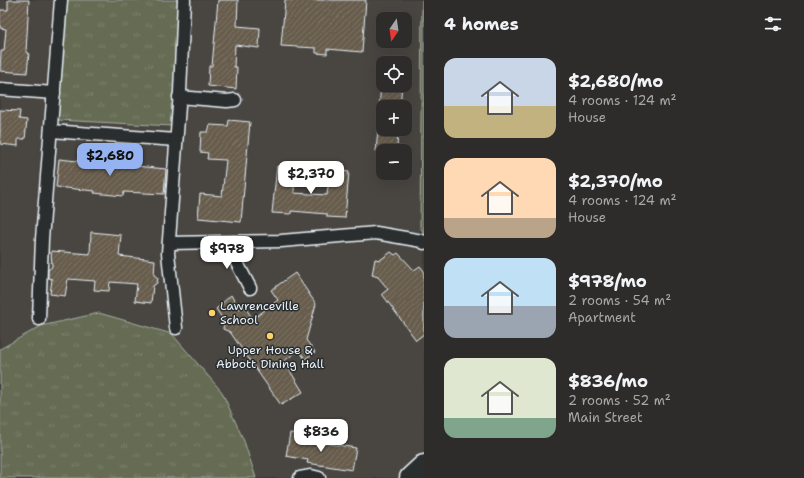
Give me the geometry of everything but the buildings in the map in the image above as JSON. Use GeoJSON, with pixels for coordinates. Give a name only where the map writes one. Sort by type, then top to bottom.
{"type":"FeatureCollection","features":[{"type":"Feature","properties":{"kind":"highway"},"geometry":{"type":"LineString","coordinates":[[412,478],[424,466]]}},
{"type":"Feature","properties":{"kind":"street"},"geometry":{"type":"LineString","coordinates":[[38,320],[42,239],[61,0]]}},
{"type":"Feature","properties":{"kind":"street"},"geometry":{"type":"LineString","coordinates":[[176,328],[168,243],[179,97],[184,0]]}},
{"type":"Feature","properties":{"kind":"street"},"geometry":{"type":"LineString","coordinates":[[0,90],[54,93]]}},
{"type":"Feature","properties":{"kind":"street"},"geometry":{"type":"LineString","coordinates":[[179,97],[227,101],[235,100]]}},
{"type":"Feature","properties":{"kind":"street"},"geometry":{"type":"LineString","coordinates":[[51,130],[176,140]]}},
{"type":"Feature","properties":{"kind":"street"},"geometry":{"type":"LineString","coordinates":[[168,243],[281,241],[376,233],[422,241],[424,243]]}},
{"type":"Feature","properties":{"kind":"street"},"geometry":{"type":"LineString","coordinates":[[233,242],[237,263],[250,288]]}},
{"type":"Feature","properties":{"kind":"street"},"geometry":{"type":"LineString","coordinates":[[300,478],[311,476],[319,478]]}},
{"type":"Feature","properties":{"kind":"shaded area","name":"Lawrenceville School"},"geometry":{"type":"Polygon","coordinates":[[[0,0],[424,0],[424,454],[399,478],[0,478],[0,0]]]}},
{"type":"Feature","properties":{"kind":"green space"},"geometry":{"type":"Polygon","coordinates":[[[67,0],[179,0],[172,126],[58,120],[67,0]]]}},
{"type":"Feature","properties":{"kind":"green space"},"geometry":{"type":"Polygon","coordinates":[[[422,0],[424,0],[424,233],[420,227],[422,0]]]}},
{"type":"Feature","properties":{"kind":"green space"},"geometry":{"type":"Polygon","coordinates":[[[99,313],[172,334],[222,392],[244,441],[256,478],[0,478],[0,349],[41,326],[99,313]]]}},
{"type":"Feature","properties":{"kind":"place","name":"Lawrenceville School"},"geometry":{"type":"Point","coordinates":[212,313]}},
{"type":"Feature","properties":{"kind":"place","name":"Upper House & Abbott Dining Hall"},"geometry":{"type":"Point","coordinates":[270,336]}}]}
